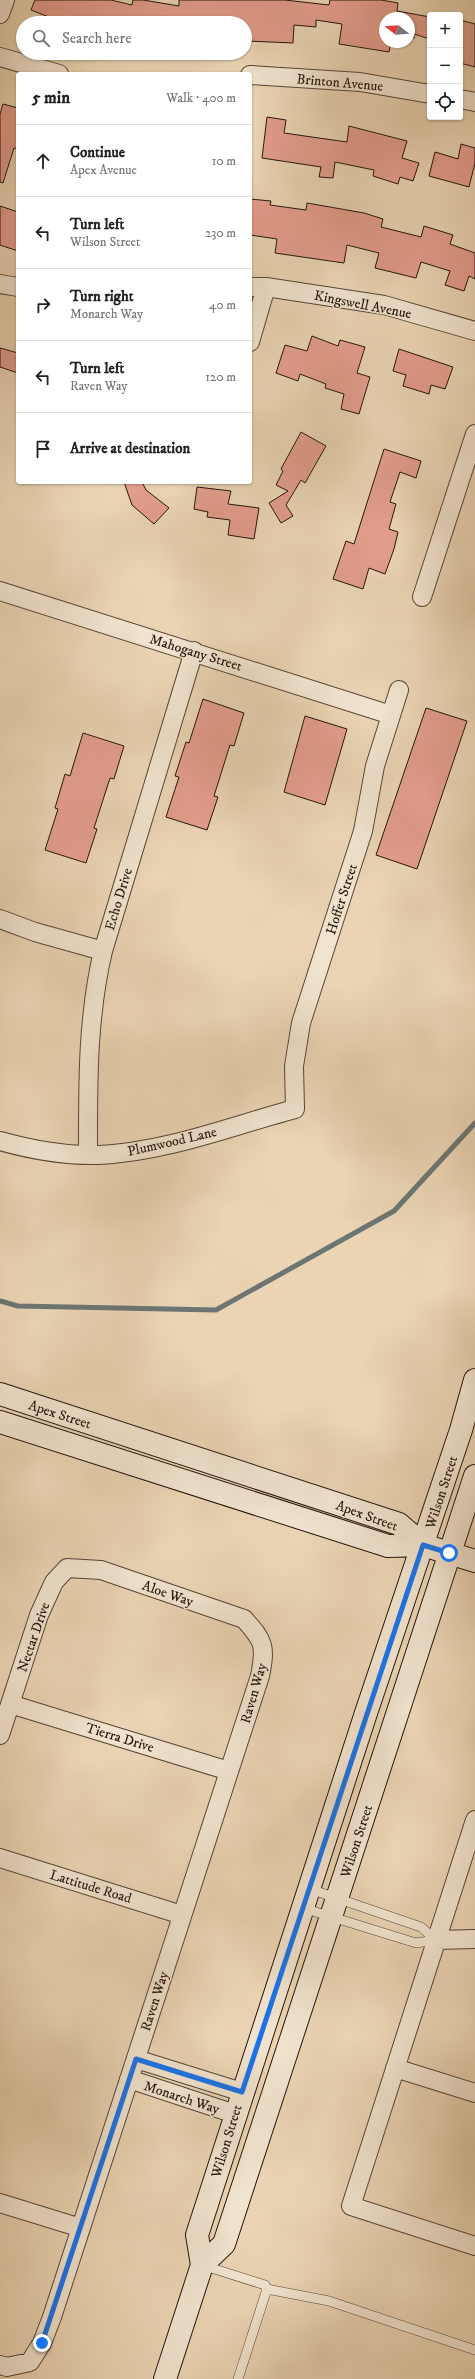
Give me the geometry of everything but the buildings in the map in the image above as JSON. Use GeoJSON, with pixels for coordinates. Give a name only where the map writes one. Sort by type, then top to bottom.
{"type":"FeatureCollection","features":[{"type":"Feature","properties":{"kind":"street"},"geometry":{"type":"LineString","coordinates":[[0,14],[4,0]]}},
{"type":"Feature","properties":{"kind":"street"},"geometry":{"type":"LineString","coordinates":[[0,58],[52,72]]}},
{"type":"Feature","properties":{"kind":"street","name":"Brinton Avenue"},"geometry":{"type":"LineString","coordinates":[[252,75],[360,82],[427,93]]}},
{"type":"Feature","properties":{"kind":"street"},"geometry":{"type":"LineString","coordinates":[[463,100],[475,102]]}},
{"type":"Feature","properties":{"kind":"street"},"geometry":{"type":"LineString","coordinates":[[0,284],[16,287]]}},
{"type":"Feature","properties":{"kind":"street"},"geometry":{"type":"LineString","coordinates":[[252,328],[258,287]]}},
{"type":"Feature","properties":{"kind":"street","name":"Kingswell Avenue"},"geometry":{"type":"LineString","coordinates":[[258,287],[384,305],[475,331]]}},
{"type":"Feature","properties":{"kind":"street"},"geometry":{"type":"LineString","coordinates":[[422,597],[475,434]]}},
{"type":"Feature","properties":{"kind":"street","name":"Mahogany Street"},"geometry":{"type":"LineString","coordinates":[[0,591],[194,651],[391,715]]}},
{"type":"Feature","properties":{"kind":"street","name":"Echo Drive"},"geometry":{"type":"LineString","coordinates":[[88,1155],[91,1008],[103,951],[194,651]]}},
{"type":"Feature","properties":{"kind":"street","name":"Hoffer Street"},"geometry":{"type":"LineString","coordinates":[[295,1109],[294,1066],[300,1023],[363,831],[375,766],[399,690]]}},
{"type":"Feature","properties":{"kind":"street"},"geometry":{"type":"LineString","coordinates":[[0,919],[35,932],[103,951]]}},
{"type":"Feature","properties":{"kind":"street","name":"Plumwood Lane"},"geometry":{"type":"LineString","coordinates":[[0,1141],[61,1153],[88,1155],[136,1151],[160,1146],[295,1109]]}},
{"type":"Feature","properties":{"kind":"street","name":"Wilson Street"},"geometry":{"type":"LineString","coordinates":[[165,2379],[202,2265],[197,2235],[234,2114],[423,1545],[475,1380]]}},
{"type":"Feature","properties":{"kind":"street","name":"Apex Street"},"geometry":{"type":"LineString","coordinates":[[0,1394],[399,1524],[423,1545]]}},
{"type":"Feature","properties":{"kind":"street","name":"Apex Street"},"geometry":{"type":"LineString","coordinates":[[0,1422],[388,1546],[423,1545]]}},
{"type":"Feature","properties":{"kind":"street","name":"Wilson Street"},"geometry":{"type":"LineString","coordinates":[[202,2265],[224,2244],[475,1476]]}},
{"type":"Feature","properties":{"kind":"street"},"geometry":{"type":"LineString","coordinates":[[423,1545],[475,1561]]}},
{"type":"Feature","properties":{"kind":"street","name":"Aloe Way"},"geometry":{"type":"LineString","coordinates":[[67,1568],[101,1570],[244,1619],[260,1636]]}},
{"type":"Feature","properties":{"kind":"street","name":"Nectar Drive"},"geometry":{"type":"LineString","coordinates":[[0,1735],[39,1614],[54,1582],[67,1568]]}},
{"type":"Feature","properties":{"kind":"street","name":"Raven Way"},"geometry":{"type":"LineString","coordinates":[[0,2364],[7,2367],[30,2362],[42,2343],[52,2317],[260,1676],[264,1657],[260,1636]]}},
{"type":"Feature","properties":{"kind":"street","name":"Tierra Drive"},"geometry":{"type":"LineString","coordinates":[[10,1704],[229,1771]]}},
{"type":"Feature","properties":{"kind":"street"},"geometry":{"type":"LineString","coordinates":[[475,1820],[351,2206],[475,2246]]}},
{"type":"Feature","properties":{"kind":"street","name":"Lattitude Road"},"geometry":{"type":"LineString","coordinates":[[0,1858],[182,1915]]}},
{"type":"Feature","properties":{"kind":"street"},"geometry":{"type":"LineString","coordinates":[[436,1940],[475,1939]]}},
{"type":"Feature","properties":{"kind":"street","name":"Monarch Way"},"geometry":{"type":"LineString","coordinates":[[136,2059],[242,2092]]}},
{"type":"Feature","properties":{"kind":"street"},"geometry":{"type":"LineString","coordinates":[[395,2068],[475,2093]]}},
{"type":"Feature","properties":{"kind":"street","name":"Monarch Way"},"geometry":{"type":"LineString","coordinates":[[129,2079],[234,2114]]}},
{"type":"Feature","properties":{"kind":"street"},"geometry":{"type":"LineString","coordinates":[[0,2203],[81,2228]]}},
{"type":"Feature","properties":{"kind":"lane"},"geometry":{"type":"LineString","coordinates":[[306,1898],[335,1907],[421,1927],[436,1940]]}},
{"type":"Feature","properties":{"kind":"lane"},"geometry":{"type":"LineString","coordinates":[[306,1898],[335,1907],[416,1942],[436,1940]]}},
{"type":"Feature","properties":{"kind":"lane"},"geometry":{"type":"LineString","coordinates":[[202,2265],[265,2285],[267,2289],[329,2301],[475,2350]]}},
{"type":"Feature","properties":{"kind":"lane"},"geometry":{"type":"LineString","coordinates":[[238,2379],[267,2289]]}},
{"type":"Feature","properties":{"kind":"waterway"},"geometry":{"type":"LineString","coordinates":[[0,1301],[18,1306],[216,1310],[394,1211],[475,1123]]}},
{"type":"Feature","properties":{"kind":"route"},"geometry":{"type":"LineString","coordinates":[[42,2343],[52,2317],[136,2059],[242,2092],[366,1713],[423,1545],[449,1553]]}}]}
